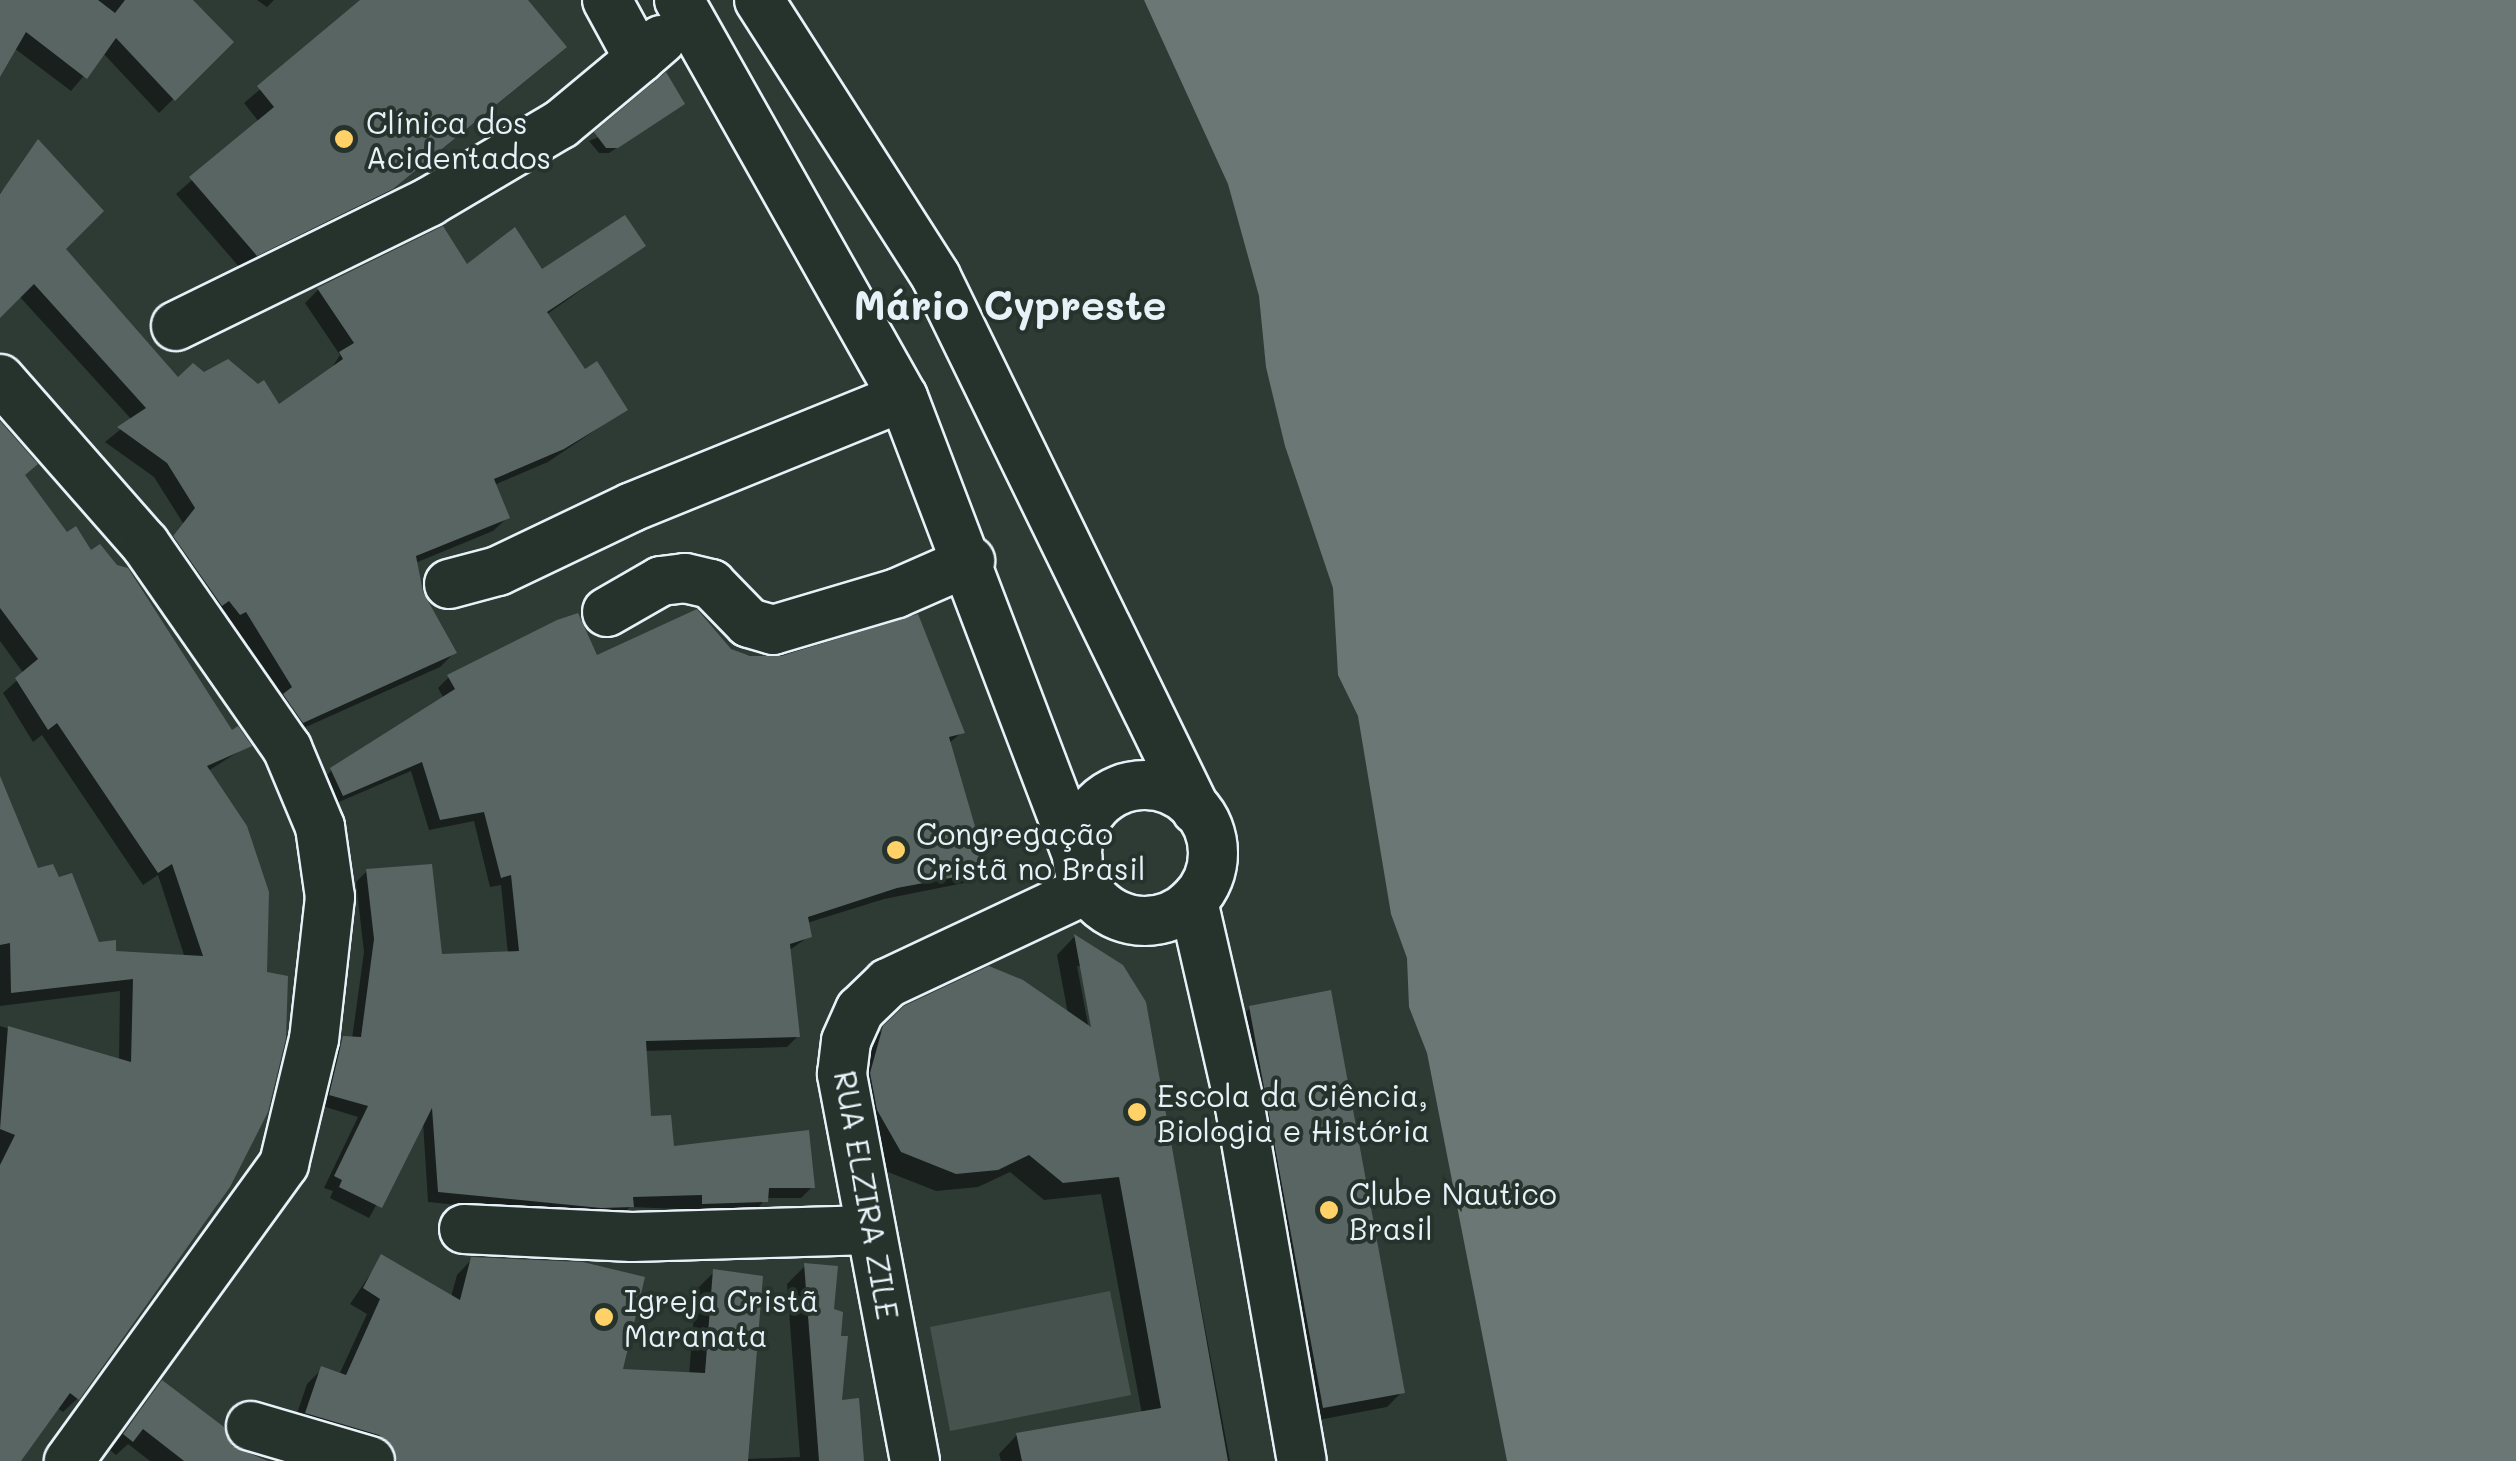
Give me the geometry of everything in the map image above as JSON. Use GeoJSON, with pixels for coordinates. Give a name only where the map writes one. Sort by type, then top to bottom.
{"type":"FeatureCollection","features":[{"type":"Feature","properties":{"kind":"street"},"geometry":{"type":"LineString","coordinates":[[607,0],[639,59]]}},
{"type":"Feature","properties":{"kind":"street"},"geometry":{"type":"LineString","coordinates":[[176,326],[445,192],[561,124],[639,59],[686,12],[737,0]]}},
{"type":"Feature","properties":{"kind":"street"},"geometry":{"type":"LineString","coordinates":[[686,12],[902,397],[970,561],[1082,873],[1109,910],[1137,920],[1167,917],[1192,902],[1213,856],[1196,810],[936,277],[759,0]]}},
{"type":"Feature","properties":{"kind":"street"},"geometry":{"type":"LineString","coordinates":[[0,379],[145,544],[287,748],[320,826],[330,897],[314,1040],[284,1164],[69,1461]]}},
{"type":"Feature","properties":{"kind":"street"},"geometry":{"type":"LineString","coordinates":[[449,584],[498,570],[632,507],[902,397]]}},
{"type":"Feature","properties":{"kind":"street"},"geometry":{"type":"LineString","coordinates":[[608,612],[660,581],[685,578],[711,584],[749,623],[772,630],[896,593],[970,561]]}},
{"type":"Feature","properties":{"kind":"street"},"geometry":{"type":"LineString","coordinates":[[1082,873],[1088,816],[1120,790],[1162,788],[1196,810]]}},
{"type":"Feature","properties":{"kind":"street","name":"RUA ELZIRA ZILE"},"geometry":{"type":"LineString","coordinates":[[915,1461],[842,1074],[846,1042],[860,1010],[888,983],[1082,873]]}},
{"type":"Feature","properties":{"kind":"street"},"geometry":{"type":"LineString","coordinates":[[1192,902],[1240,1107],[1302,1461]]}},
{"type":"Feature","properties":{"kind":"street"},"geometry":{"type":"LineString","coordinates":[[464,1229],[632,1237],[871,1230]]}},
{"type":"Feature","properties":{"kind":"street"},"geometry":{"type":"LineString","coordinates":[[250,1426],[370,1461]]}},
{"type":"Feature","properties":{"kind":"shaded area"},"geometry":{"type":"Polygon","coordinates":[[[1144,0],[2516,0],[2516,1461],[1507,1461],[1427,1053],[1409,1007],[1407,958],[1391,914],[1358,716],[1338,675],[1333,588],[1285,446],[1266,367],[1259,296],[1228,184],[1144,0]]]}},
{"type":"Feature","properties":{"kind":"shaded area"},"geometry":{"type":"Polygon","coordinates":[[[1110,1291],[1131,1395],[950,1431],[930,1327],[1110,1291]]]}},
{"type":"Feature","properties":{"kind":"building"},"geometry":{"type":"Polygon","coordinates":[[[0,0],[98,0],[115,13],[125,0],[193,0],[234,42],[175,101],[116,38],[87,79],[26,32],[0,77],[0,0]]]}},
{"type":"Feature","properties":{"kind":"building","name":"Clínica dos Acidentados"},"geometry":{"type":"Polygon","coordinates":[[[360,0],[528,0],[567,47],[393,189],[257,256],[189,177],[274,107],[257,86],[360,0]]]}},
{"type":"Feature","properties":{"kind":"building"},"geometry":{"type":"Polygon","coordinates":[[[666,72],[685,104],[618,148],[606,148],[594,132],[666,72]]]}},
{"type":"Feature","properties":{"kind":"building"},"geometry":{"type":"Polygon","coordinates":[[[38,139],[104,211],[66,249],[178,377],[193,363],[204,372],[228,359],[258,384],[264,380],[279,404],[343,359],[339,352],[354,343],[317,288],[443,226],[467,264],[515,227],[542,269],[625,215],[646,246],[547,312],[585,369],[597,361],[628,410],[564,449],[494,479],[510,518],[416,556],[423,592],[457,653],[303,723],[283,694],[292,687],[246,612],[240,615],[229,601],[222,606],[173,536],[195,508],[167,463],[117,427],[146,408],[34,284],[0,318],[0,194],[38,139]]]}},
{"type":"Feature","properties":{"kind":"building"},"geometry":{"type":"Polygon","coordinates":[[[0,421],[38,464],[25,475],[67,532],[76,526],[91,550],[100,544],[117,565],[128,568],[232,730],[238,726],[252,746],[207,766],[247,826],[269,892],[267,972],[288,976],[286,1038],[268,1112],[230,1187],[79,1400],[70,1393],[21,1461],[0,1461],[0,1165],[15,1135],[0,1129],[8,1026],[131,1062],[133,979],[11,993],[10,943],[0,945],[0,776],[38,868],[53,864],[59,877],[72,873],[99,942],[116,940],[116,951],[203,956],[172,864],[158,873],[57,723],[48,730],[15,678],[38,659],[0,608],[0,421]]]}},
{"type":"Feature","properties":{"kind":"building"},"geometry":{"type":"Polygon","coordinates":[[[697,609],[731,649],[750,656],[781,656],[918,614],[965,733],[949,737],[988,871],[897,888],[808,917],[812,937],[790,944],[800,1037],[646,1041],[651,1116],[671,1115],[674,1146],[809,1130],[815,1188],[769,1188],[768,1202],[702,1204],[702,1195],[633,1197],[634,1207],[601,1208],[438,1192],[432,1108],[382,1208],[339,1187],[342,1180],[334,1176],[368,1106],[329,1095],[343,1036],[361,1037],[374,939],[366,869],[432,864],[442,954],[519,951],[511,875],[501,878],[484,812],[440,820],[422,762],[343,796],[330,768],[455,689],[447,675],[557,620],[578,613],[597,655],[697,609]]]}},
{"type":"Feature","properties":{"kind":"building"},"geometry":{"type":"Polygon","coordinates":[[[1074,934],[1123,965],[1146,1002],[1228,1461],[1022,1461],[1016,1433],[1161,1408],[1119,1177],[1063,1183],[1029,1155],[998,1170],[956,1174],[901,1152],[877,1110],[870,1073],[883,1026],[904,1006],[989,966],[1023,980],[1091,1027],[1074,934]]]}},
{"type":"Feature","properties":{"kind":"building","name":"Clube Nautico Brasil"},"geometry":{"type":"Polygon","coordinates":[[[1331,990],[1405,1393],[1323,1408],[1249,1006],[1331,990]]]}},
{"type":"Feature","properties":{"kind":"building"},"geometry":{"type":"Polygon","coordinates":[[[381,1254],[460,1300],[471,1257],[583,1262],[645,1277],[623,1369],[705,1373],[713,1269],[763,1276],[748,1461],[397,1461],[390,1443],[379,1435],[305,1413],[321,1366],[346,1375],[380,1299],[363,1288],[381,1254]]]}},
{"type":"Feature","properties":{"kind":"building"},"geometry":{"type":"Polygon","coordinates":[[[804,1263],[838,1266],[834,1309],[843,1312],[841,1336],[848,1336],[842,1400],[859,1398],[864,1461],[819,1461],[804,1263]]]}},
{"type":"Feature","properties":{"kind":"building"},"geometry":{"type":"Polygon","coordinates":[[[162,1380],[224,1427],[232,1446],[268,1461],[184,1461],[143,1429],[133,1442],[123,1434],[162,1380]]]}},
{"type":"Feature","properties":{"kind":"place","name":"Clínica dos Acidentados"},"geometry":{"type":"Point","coordinates":[344,139]}},
{"type":"Feature","properties":{"kind":"place","name":"Congregação Cristã no Brasil"},"geometry":{"type":"Point","coordinates":[896,850]}},
{"type":"Feature","properties":{"kind":"place","name":"Escola da Ciência, Biologia e História"},"geometry":{"type":"Point","coordinates":[1137,1112]}},
{"type":"Feature","properties":{"kind":"place","name":"Clube Nautico Brasil"},"geometry":{"type":"Point","coordinates":[1329,1210]}},
{"type":"Feature","properties":{"kind":"place","name":"Igreja Cristã Maranata"},"geometry":{"type":"Point","coordinates":[604,1317]}},
{"type":"Feature","properties":{"kind":"district","name":"Mário Cypreste"},"geometry":{"type":"Point","coordinates":[1010,304]}}]}
